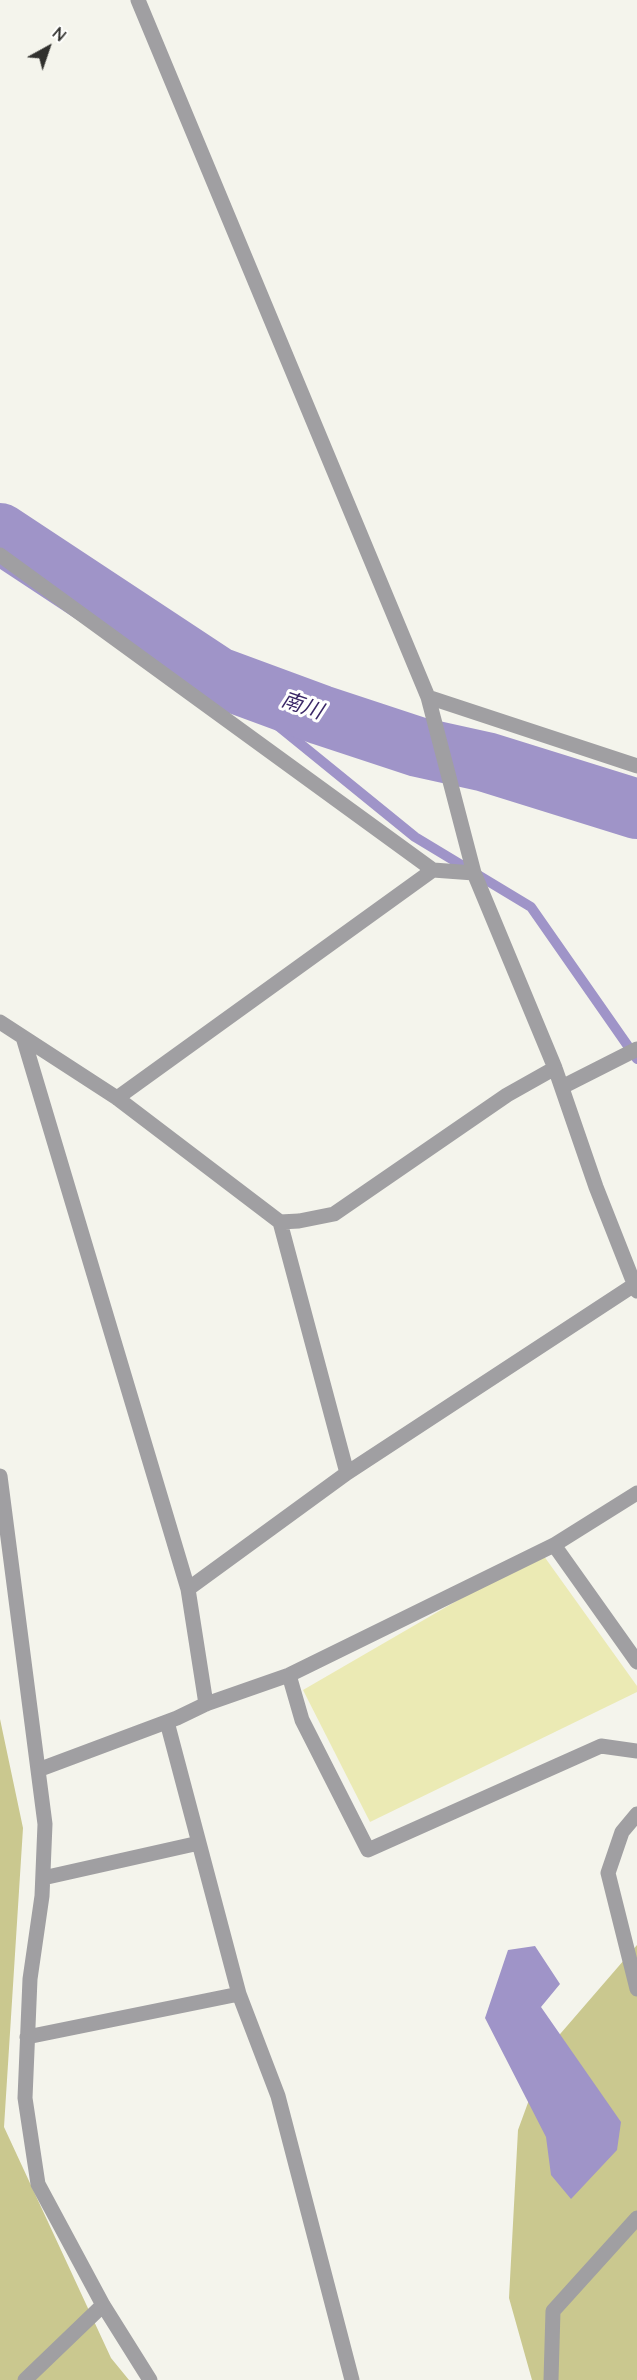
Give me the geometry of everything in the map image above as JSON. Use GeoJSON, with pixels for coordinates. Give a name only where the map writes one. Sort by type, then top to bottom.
{"type":"FeatureCollection","features":[{"type":"Feature","properties":{"kind":"street"},"geometry":{"type":"LineString","coordinates":[[138,0],[428,697],[474,873],[555,1068],[596,1187],[636,1288],[347,1473],[188,1589]]}},
{"type":"Feature","properties":{"kind":"street"},"geometry":{"type":"LineString","coordinates":[[0,555],[434,870],[474,873]]}},
{"type":"Feature","properties":{"kind":"street"},"geometry":{"type":"LineString","coordinates":[[428,697],[637,766]]}},
{"type":"Feature","properties":{"kind":"street"},"geometry":{"type":"LineString","coordinates":[[117,1098],[434,870]]}},
{"type":"Feature","properties":{"kind":"street"},"geometry":{"type":"LineString","coordinates":[[0,1022],[117,1098],[280,1222],[347,1473]]}},
{"type":"Feature","properties":{"kind":"street"},"geometry":{"type":"LineString","coordinates":[[23,1037],[188,1589],[206,1704]]}},
{"type":"Feature","properties":{"kind":"street"},"geometry":{"type":"LineString","coordinates":[[562,1087],[637,1049]]}},
{"type":"Feature","properties":{"kind":"street"},"geometry":{"type":"LineString","coordinates":[[280,1222],[334,1214],[507,1095],[555,1068]]}},
{"type":"Feature","properties":{"kind":"street"},"geometry":{"type":"LineString","coordinates":[[0,1476],[45,1824],[42,1896],[30,1979],[25,2098],[38,2184],[103,2305],[150,2380]]}},
{"type":"Feature","properties":{"kind":"street"},"geometry":{"type":"LineString","coordinates":[[38,1770],[289,1674],[554,1545],[637,1493]]}},
{"type":"Feature","properties":{"kind":"street"},"geometry":{"type":"LineString","coordinates":[[554,1545],[637,1662]]}},
{"type":"Feature","properties":{"kind":"street"},"geometry":{"type":"LineString","coordinates":[[289,1674],[302,1720],[368,1850],[601,1746],[637,1750]]}},
{"type":"Feature","properties":{"kind":"street"},"geometry":{"type":"LineString","coordinates":[[166,1722],[239,1994],[278,2096],[352,2380]]}},
{"type":"Feature","properties":{"kind":"street"},"geometry":{"type":"LineString","coordinates":[[637,1814],[622,1832],[608,1873],[637,1989]]}},
{"type":"Feature","properties":{"kind":"street"},"geometry":{"type":"LineString","coordinates":[[43,1878],[199,1843]]}},
{"type":"Feature","properties":{"kind":"street"},"geometry":{"type":"LineString","coordinates":[[27,2037],[239,1994]]}},
{"type":"Feature","properties":{"kind":"street"},"geometry":{"type":"LineString","coordinates":[[551,2380],[553,2311],[637,2218]]}},
{"type":"Feature","properties":{"kind":"street"},"geometry":{"type":"LineString","coordinates":[[26,2380],[103,2305]]}},
{"type":"Feature","properties":{"kind":"green space"},"geometry":{"type":"Polygon","coordinates":[[[541,1552],[637,1686],[637,1692],[370,1822],[303,1690],[541,1552]]]}},
{"type":"Feature","properties":{"kind":"shaded area"},"geometry":{"type":"Polygon","coordinates":[[[0,1719],[23,1828],[4,2127],[111,2358],[129,2380],[0,2380],[0,1719]]]}},
{"type":"Feature","properties":{"kind":"shaded area"},"geometry":{"type":"Polygon","coordinates":[[[637,1945],[637,2380],[532,2380],[509,2298],[518,2130],[548,2048],[637,1945]]]}},
{"type":"Feature","properties":{"kind":"shaded area"},"geometry":{"type":"Polygon","coordinates":[[[535,1946],[560,1984],[541,2007],[621,2122],[617,2150],[571,2199],[551,2175],[546,2137],[485,2018],[508,1950],[535,1946]]]}},
{"type":"Feature","properties":{"kind":"waterway","name":"南川"},"geometry":{"type":"LineString","coordinates":[[0,533],[218,677],[321,715],[418,747],[486,762],[637,809]]}},
{"type":"Feature","properties":{"kind":"waterway"},"geometry":{"type":"LineString","coordinates":[[218,677],[415,837],[531,907],[637,1059]]}}]}
